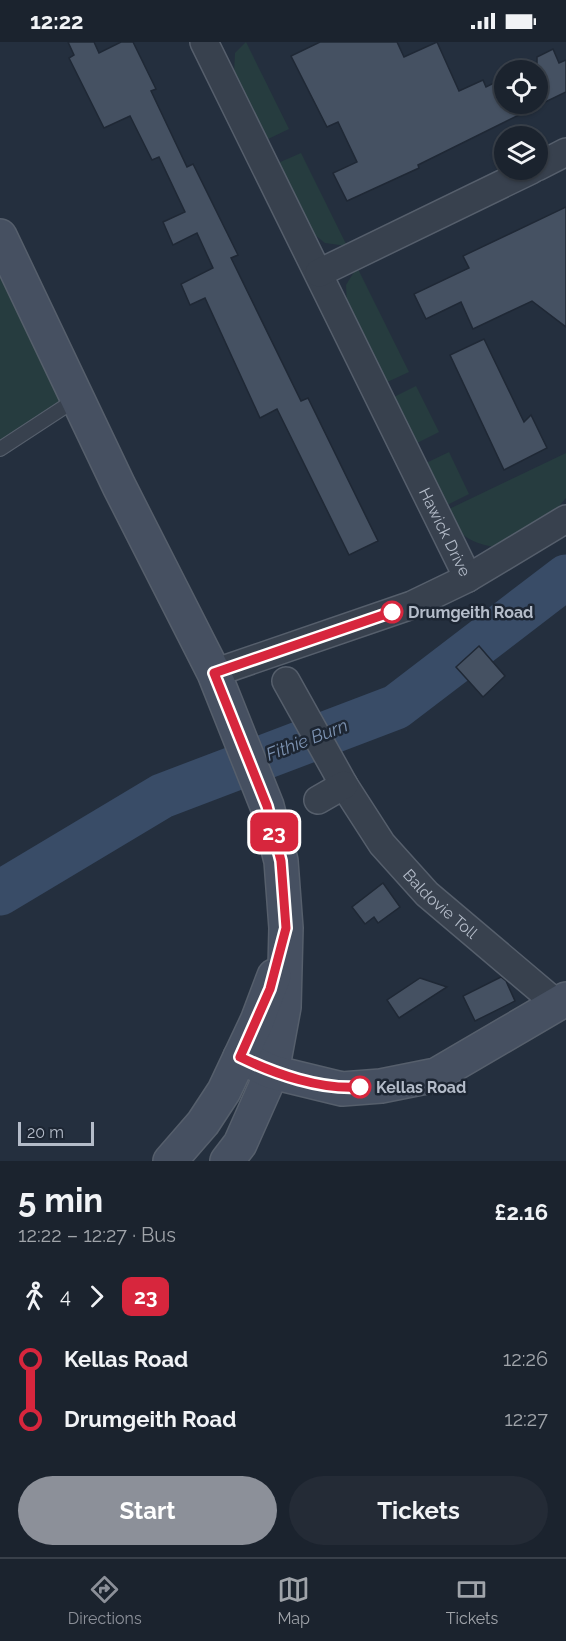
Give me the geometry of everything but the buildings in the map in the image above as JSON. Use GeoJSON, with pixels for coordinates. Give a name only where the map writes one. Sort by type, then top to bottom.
{"type":"FeatureCollection","features":[{"type":"Feature","properties":{"kind":"main road"},"geometry":{"type":"LineString","coordinates":[[0,236],[119,486],[214,673],[267,806],[281,861],[286,928],[284,1007],[272,1072],[240,1144],[227,1161]]}},
{"type":"Feature","properties":{"kind":"main road"},"geometry":{"type":"LineString","coordinates":[[170,1161],[203,1123],[224,1091],[270,989],[286,928]]}},
{"type":"Feature","properties":{"kind":"main road"},"geometry":{"type":"LineString","coordinates":[[240,1057],[272,1072],[342,1089],[381,1086],[436,1075],[563,1004]]}},
{"type":"Feature","properties":{"kind":"street","name":"Hawick Drive"},"geometry":{"type":"LineString","coordinates":[[211,44],[319,273],[468,578],[412,605],[214,673]]}},
{"type":"Feature","properties":{"kind":"street"},"geometry":{"type":"LineString","coordinates":[[548,161],[566,152]]}},
{"type":"Feature","properties":{"kind":"street"},"geometry":{"type":"LineString","coordinates":[[319,273],[510,180]]}},
{"type":"Feature","properties":{"kind":"street"},"geometry":{"type":"LineString","coordinates":[[468,578],[566,519]]}},
{"type":"Feature","properties":{"kind":"street","name":"Baldovie Toll"},"geometry":{"type":"LineString","coordinates":[[292,690],[344,785],[382,844],[427,894],[563,1004]]}},
{"type":"Feature","properties":{"kind":"street"},"geometry":{"type":"LineString","coordinates":[[318,800],[344,785]]}},
{"type":"Feature","properties":{"kind":"lane"},"geometry":{"type":"LineString","coordinates":[[0,449],[78,398]]}},
{"type":"Feature","properties":{"kind":"green space"},"geometry":{"type":"Polygon","coordinates":[[[246,42],[289,129],[266,140],[234,74],[235,53],[246,42]]]}},
{"type":"Feature","properties":{"kind":"green space"},"geometry":{"type":"Polygon","coordinates":[[[301,153],[347,246],[325,243],[310,231],[278,163],[301,153]]]}},
{"type":"Feature","properties":{"kind":"green space"},"geometry":{"type":"Polygon","coordinates":[[[0,232],[78,398],[0,449],[0,232]]]}},
{"type":"Feature","properties":{"kind":"green space"},"geometry":{"type":"Polygon","coordinates":[[[357,267],[409,372],[385,383],[347,306],[346,285],[357,267]]]}},
{"type":"Feature","properties":{"kind":"green space"},"geometry":{"type":"Polygon","coordinates":[[[416,386],[439,432],[415,444],[392,398],[416,386]]]}},
{"type":"Feature","properties":{"kind":"green space"},"geometry":{"type":"Polygon","coordinates":[[[449,452],[469,494],[445,506],[424,464],[449,452]]]}},
{"type":"Feature","properties":{"kind":"green space"},"geometry":{"type":"Polygon","coordinates":[[[566,453],[566,498],[555,511],[493,547],[464,536],[455,525],[447,510],[566,453]]]}},
{"type":"Feature","properties":{"kind":"waterway","name":"Fithie Burn"},"geometry":{"type":"LineString","coordinates":[[0,893],[162,796],[396,707],[566,577]]}},
{"type":"Feature","properties":{"kind":"bus line","name":"23"},"geometry":{"type":"LineString","coordinates":[[360,1087],[342,1089],[272,1072],[240,1057],[270,989],[286,928],[281,861],[267,806],[214,673],[392,612]]}},
{"type":"Feature","properties":{"kind":"place","name":"Drumgeith Road"},"geometry":{"type":"Point","coordinates":[392,612]}},
{"type":"Feature","properties":{"kind":"place","name":"Kellas Road"},"geometry":{"type":"Point","coordinates":[360,1087]}}]}
